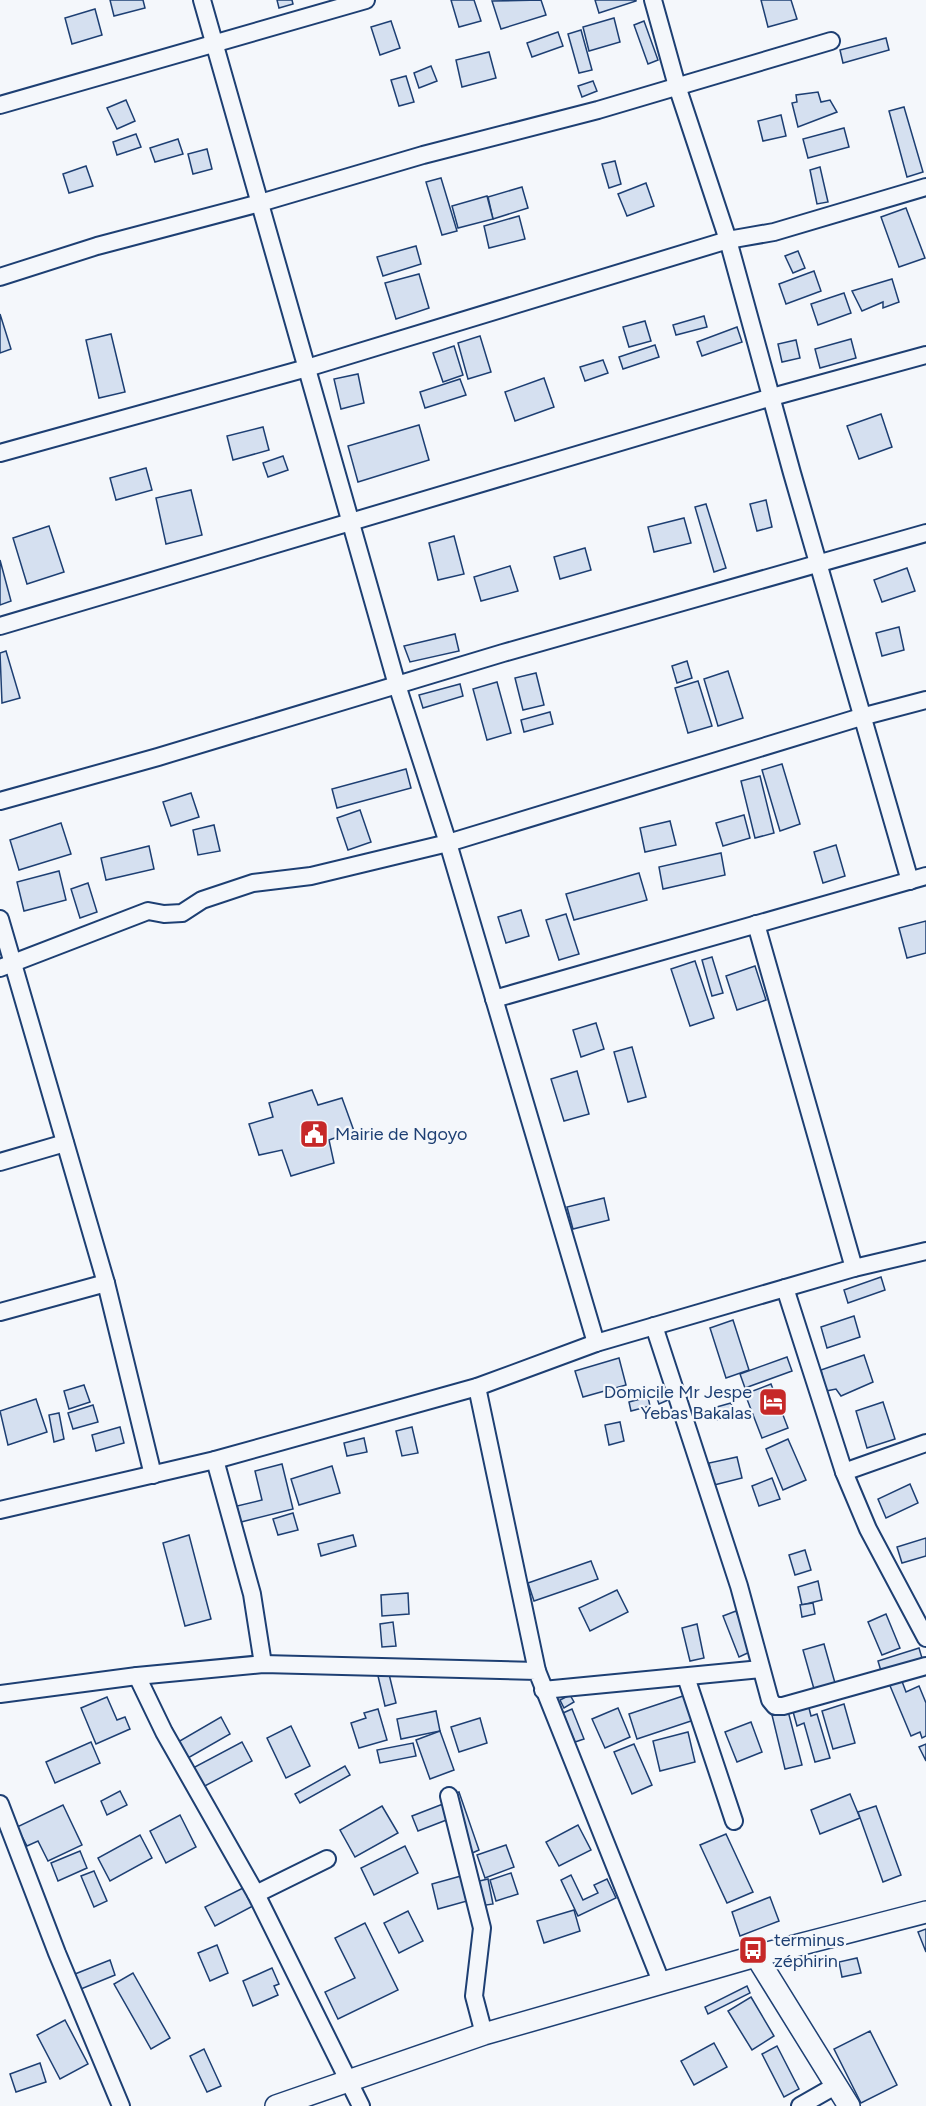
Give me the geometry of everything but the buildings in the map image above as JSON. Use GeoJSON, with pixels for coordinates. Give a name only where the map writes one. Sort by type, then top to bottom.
{"type":"FeatureCollection","features":[{"type":"Feature","properties":{"kind":"street"},"geometry":{"type":"LineString","coordinates":[[202,0],[397,685],[448,843],[596,1343]]}},
{"type":"Feature","properties":{"kind":"street"},"geometry":{"type":"LineString","coordinates":[[0,105],[366,0]]}},
{"type":"Feature","properties":{"kind":"street"},"geometry":{"type":"LineString","coordinates":[[494,999],[918,879],[861,717],[729,240],[677,86],[653,0]]}},
{"type":"Feature","properties":{"kind":"street"},"geometry":{"type":"LineString","coordinates":[[0,277],[97,246],[260,203],[831,41]]}},
{"type":"Feature","properties":{"kind":"street"},"geometry":{"type":"LineString","coordinates":[[0,453],[308,368],[729,240],[774,232],[926,188]]}},
{"type":"Feature","properties":{"kind":"street"},"geometry":{"type":"LineString","coordinates":[[0,626],[772,397],[926,355]]}},
{"type":"Feature","properties":{"kind":"street"},"geometry":{"type":"LineString","coordinates":[[0,801],[926,533]]}},
{"type":"Feature","properties":{"kind":"street"},"geometry":{"type":"LineString","coordinates":[[7,966],[148,911],[164,914],[182,913],[202,900],[253,883],[279,882],[311,876],[448,843],[861,717],[926,700]]}},
{"type":"Feature","properties":{"kind":"street"},"geometry":{"type":"LineString","coordinates":[[0,919],[7,966],[65,1143],[106,1283],[153,1475]]}},
{"type":"Feature","properties":{"kind":"street"},"geometry":{"type":"LineString","coordinates":[[756,924],[854,1268]]}},
{"type":"Feature","properties":{"kind":"street"},"geometry":{"type":"LineString","coordinates":[[0,1162],[65,1143]]}},
{"type":"Feature","properties":{"kind":"street"},"geometry":{"type":"LineString","coordinates":[[0,1510],[215,1460],[477,1387],[596,1343],[854,1268],[926,1251]]}},
{"type":"Feature","properties":{"kind":"street"},"geometry":{"type":"LineString","coordinates":[[0,1312],[106,1283]]}},
{"type":"Feature","properties":{"kind":"street"},"geometry":{"type":"LineString","coordinates":[[785,1288],[844,1472],[868,1529],[926,1638]]}},
{"type":"Feature","properties":{"kind":"street"},"geometry":{"type":"LineString","coordinates":[[654,1326],[739,1586],[770,1700],[775,1706],[783,1706],[926,1666]]}},
{"type":"Feature","properties":{"kind":"street"},"geometry":{"type":"LineString","coordinates":[[477,1387],[537,1671],[662,1984]]}},
{"type":"Feature","properties":{"kind":"street"},"geometry":{"type":"LineString","coordinates":[[844,1472],[926,1443]]}},
{"type":"Feature","properties":{"kind":"street"},"geometry":{"type":"LineString","coordinates":[[215,1460],[252,1594],[263,1664]]}},
{"type":"Feature","properties":{"kind":"street"},"geometry":{"type":"LineString","coordinates":[[0,1694],[137,1676],[263,1664],[537,1671]]}},
{"type":"Feature","properties":{"kind":"street"},"geometry":{"type":"LineString","coordinates":[[543,1690],[762,1669]]}},
{"type":"Feature","properties":{"kind":"street"},"geometry":{"type":"LineString","coordinates":[[137,1676],[164,1732],[256,1894],[361,2106]]}},
{"type":"Feature","properties":{"kind":"street"},"geometry":{"type":"LineString","coordinates":[[686,1677],[734,1821]]}},
{"type":"Feature","properties":{"kind":"street"},"geometry":{"type":"LineString","coordinates":[[449,1797],[482,1928],[474,1996],[484,2034]]}},
{"type":"Feature","properties":{"kind":"street"},"geometry":{"type":"LineString","coordinates":[[0,1804],[57,1953],[121,2106]]}},
{"type":"Feature","properties":{"kind":"street"},"geometry":{"type":"LineString","coordinates":[[256,1894],[327,1859]]}},
{"type":"Feature","properties":{"kind":"street"},"geometry":{"type":"LineString","coordinates":[[276,2106],[484,2034],[756,1956],[926,1912]]}},
{"type":"Feature","properties":{"kind":"street"},"geometry":{"type":"LineString","coordinates":[[756,1956],[849,2106]]}},
{"type":"Feature","properties":{"kind":"street"},"geometry":{"type":"LineString","coordinates":[[800,2106],[835,2086]]}},
{"type":"Feature","properties":{"kind":"place","name":"Mairie de Ngoyo"},"geometry":{"type":"Point","coordinates":[314,1134]}},
{"type":"Feature","properties":{"kind":"place","name":"Domicile Mr Jespe Yebas Bakalas"},"geometry":{"type":"Point","coordinates":[773,1402]}},
{"type":"Feature","properties":{"kind":"place","name":"terminus zéphirin"},"geometry":{"type":"Point","coordinates":[753,1950]}}]}
